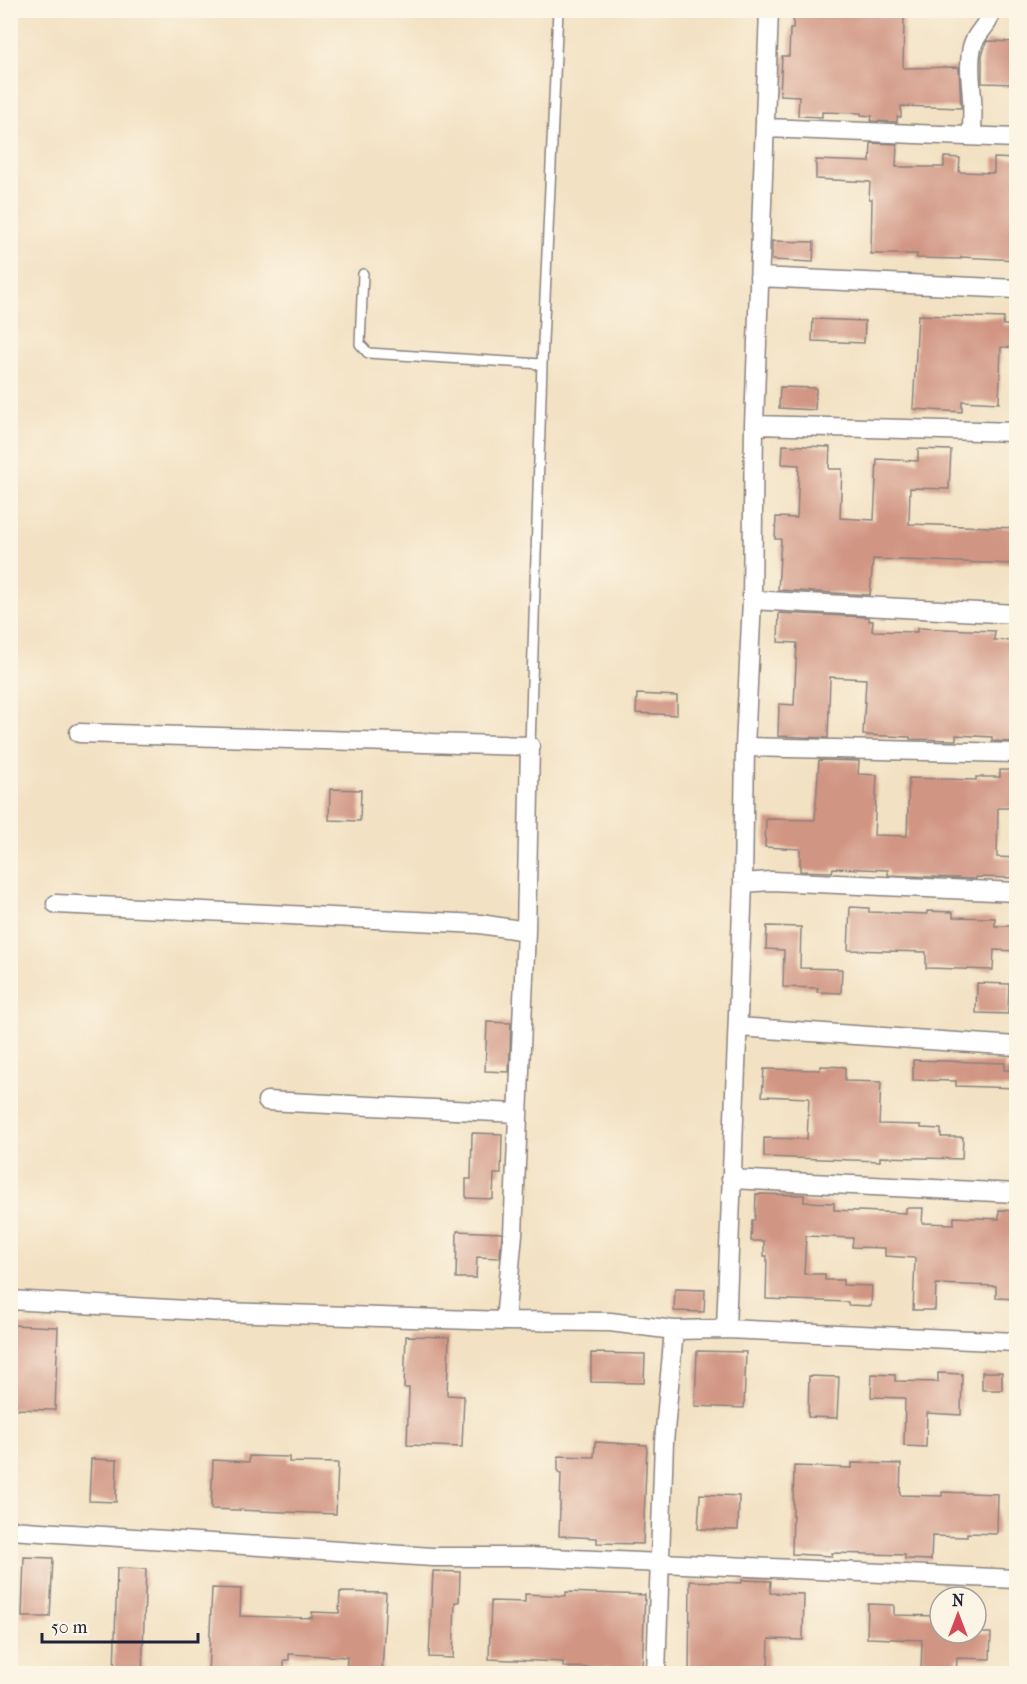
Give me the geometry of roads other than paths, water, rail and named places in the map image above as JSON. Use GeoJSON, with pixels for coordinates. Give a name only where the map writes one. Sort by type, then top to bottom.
{"type":"FeatureCollection","features":[{"type":"Feature","properties":{"kind":"street"},"geometry":{"type":"LineString","coordinates":[[726,1329],[743,883],[745,747],[752,600],[754,425],[769,10]]}},
{"type":"Feature","properties":{"kind":"street"},"geometry":{"type":"LineString","coordinates":[[972,136],[971,50],[975,40],[988,24],[992,10]]}},
{"type":"Feature","properties":{"kind":"street"},"geometry":{"type":"LineString","coordinates":[[766,128],[1017,138]]}},
{"type":"Feature","properties":{"kind":"street"},"geometry":{"type":"LineString","coordinates":[[759,277],[1017,289]]}},
{"type":"Feature","properties":{"kind":"street"},"geometry":{"type":"LineString","coordinates":[[754,425],[1017,432]]}},
{"type":"Feature","properties":{"kind":"street"},"geometry":{"type":"LineString","coordinates":[[752,600],[1017,614]]}},
{"type":"Feature","properties":{"kind":"street"},"geometry":{"type":"LineString","coordinates":[[79,733],[530,746],[526,931],[513,1234],[505,1321]]}},
{"type":"Feature","properties":{"kind":"street"},"geometry":{"type":"LineString","coordinates":[[745,747],[1017,753]]}},
{"type":"Feature","properties":{"kind":"street"},"geometry":{"type":"LineString","coordinates":[[743,883],[771,881],[1017,892]]}},
{"type":"Feature","properties":{"kind":"street"},"geometry":{"type":"LineString","coordinates":[[56,904],[480,924],[526,931]]}},
{"type":"Feature","properties":{"kind":"street"},"geometry":{"type":"LineString","coordinates":[[738,1027],[1017,1046]]}},
{"type":"Feature","properties":{"kind":"street"},"geometry":{"type":"LineString","coordinates":[[267,1101],[518,1113]]}},
{"type":"Feature","properties":{"kind":"street"},"geometry":{"type":"LineString","coordinates":[[731,1179],[1017,1193]]}},
{"type":"Feature","properties":{"kind":"street"},"geometry":{"type":"LineString","coordinates":[[10,1300],[222,1312],[610,1322],[674,1330],[726,1329],[1017,1342]]}},
{"type":"Feature","properties":{"kind":"street"},"geometry":{"type":"LineString","coordinates":[[657,1674],[664,1443],[674,1330]]}},
{"type":"Feature","properties":{"kind":"street"},"geometry":{"type":"LineString","coordinates":[[10,1530],[434,1557],[529,1557],[1017,1579]]}},
{"type":"Feature","properties":{"kind":"lane"},"geometry":{"type":"LineString","coordinates":[[530,746],[542,364],[558,10]]}},
{"type":"Feature","properties":{"kind":"lane"},"geometry":{"type":"LineString","coordinates":[[363,274],[360,344],[368,353],[542,364]]}}]}
